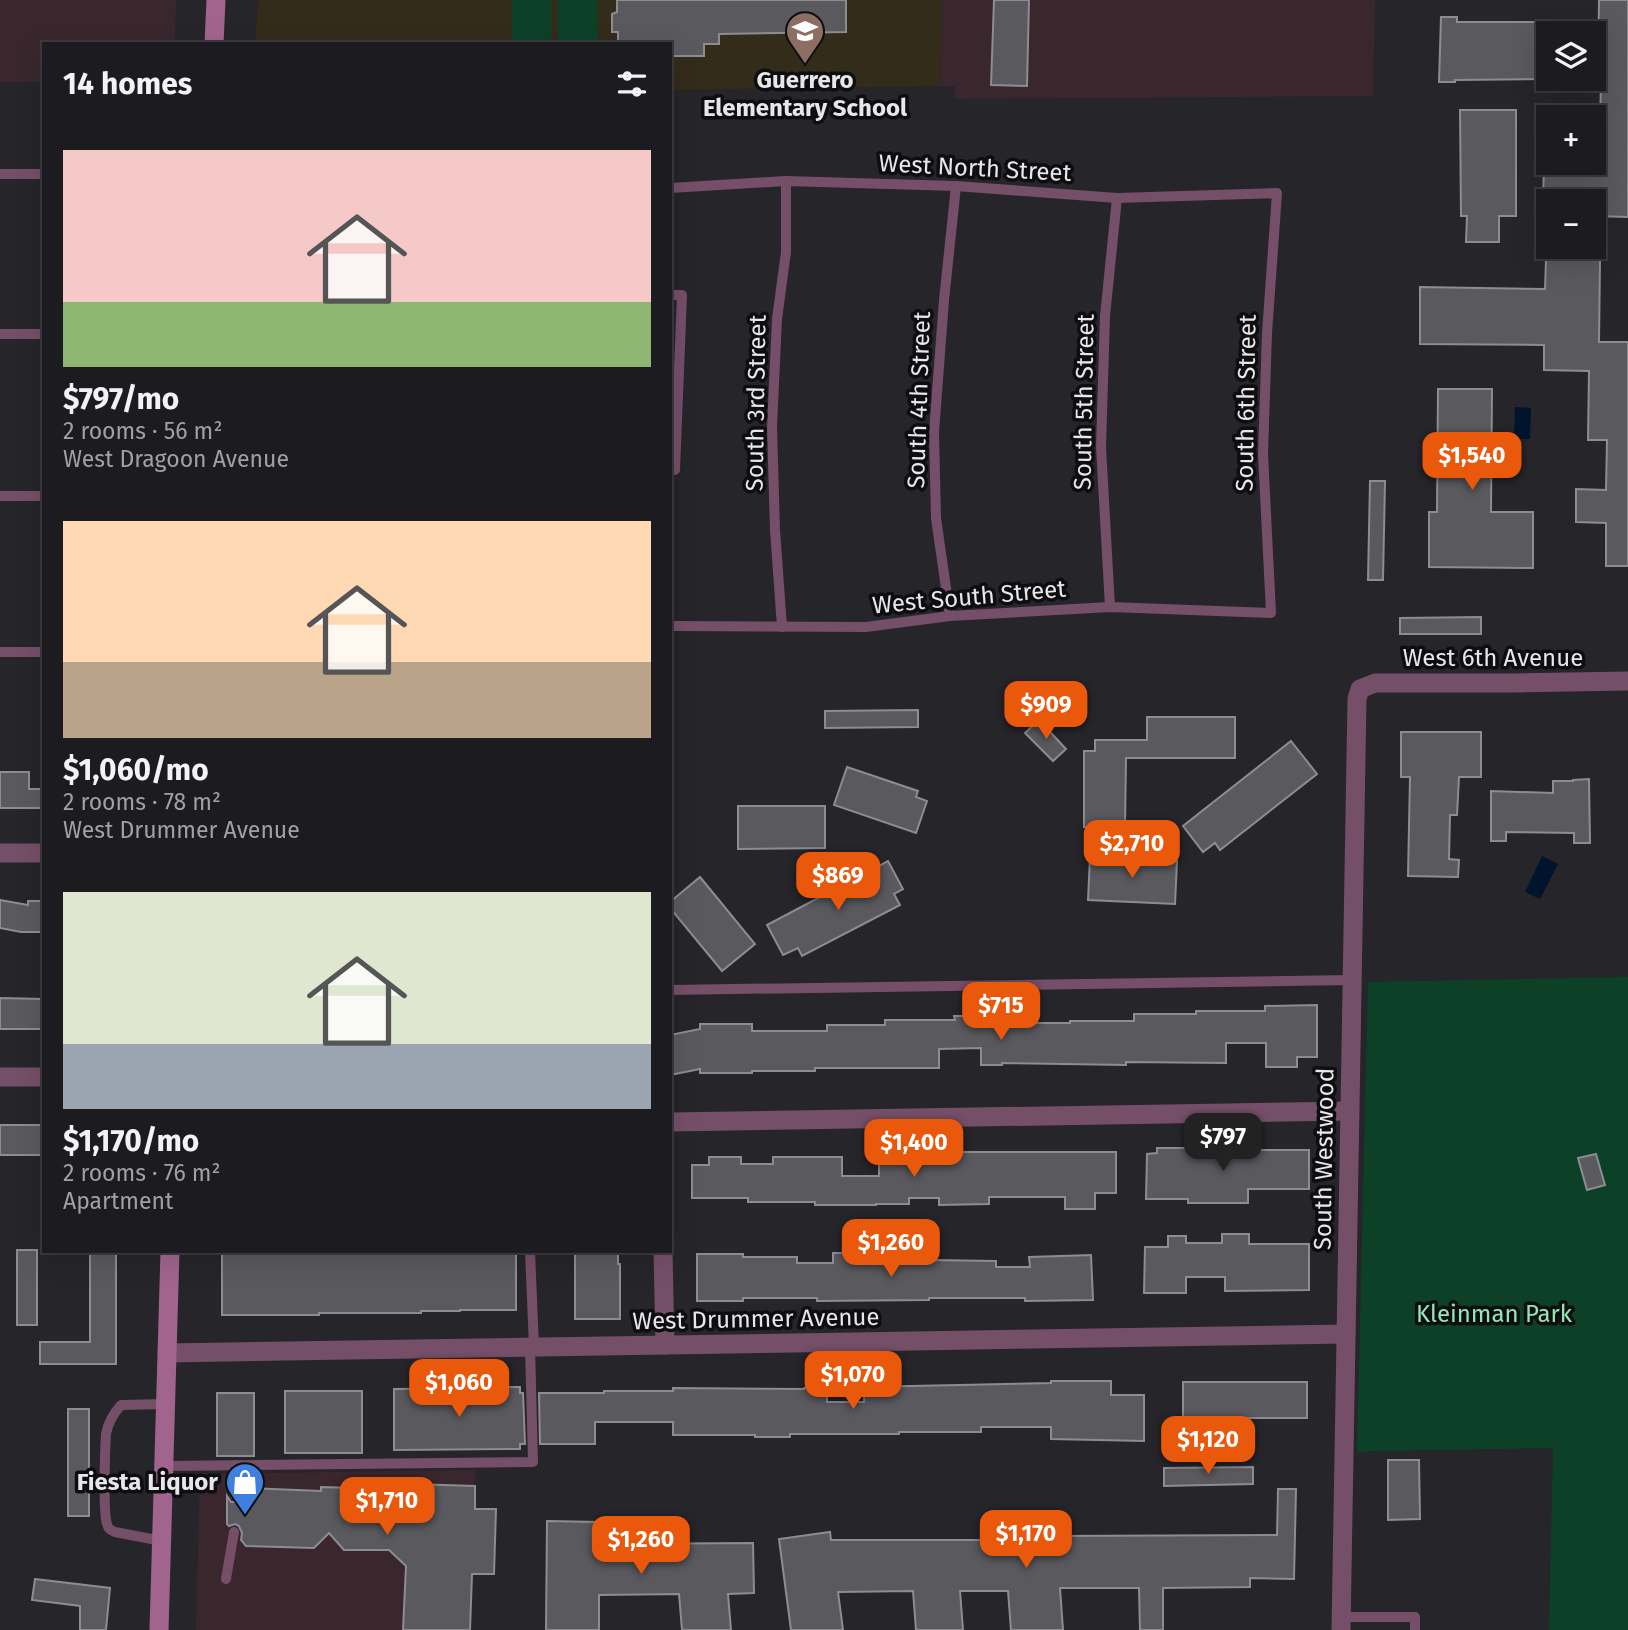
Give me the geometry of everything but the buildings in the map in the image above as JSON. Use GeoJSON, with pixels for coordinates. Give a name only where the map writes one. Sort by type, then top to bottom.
{"type":"FeatureCollection","features":[{"type":"Feature","properties":{"kind":"main road"},"geometry":{"type":"LineString","coordinates":[[215,42],[216,0]]}},
{"type":"Feature","properties":{"kind":"main road"},"geometry":{"type":"LineString","coordinates":[[159,1630],[170,1253]]}},
{"type":"Feature","properties":{"kind":"street","name":"West 6th Avenue"},"geometry":{"type":"LineString","coordinates":[[1360,689],[1376,683],[1628,681]]}},
{"type":"Feature","properties":{"kind":"street","name":"South Westwood"},"geometry":{"type":"LineString","coordinates":[[1341,1624],[1357,699],[1360,689]]}},
{"type":"Feature","properties":{"kind":"street"},"geometry":{"type":"LineString","coordinates":[[0,853],[42,853]]}},
{"type":"Feature","properties":{"kind":"street"},"geometry":{"type":"LineString","coordinates":[[0,1077],[42,1077]]}},
{"type":"Feature","properties":{"kind":"street"},"geometry":{"type":"LineString","coordinates":[[672,1122],[1350,1111]]}},
{"type":"Feature","properties":{"kind":"street"},"geometry":{"type":"LineString","coordinates":[[663,1253],[665,1345]]}},
{"type":"Feature","properties":{"kind":"street","name":"West Drummer Avenue"},"geometry":{"type":"LineString","coordinates":[[167,1353],[1346,1334]]}},
{"type":"Feature","properties":{"kind":"lane"},"geometry":{"type":"LineString","coordinates":[[0,174],[42,174]]}},
{"type":"Feature","properties":{"kind":"lane","name":"West North Street"},"geometry":{"type":"LineString","coordinates":[[672,188],[786,181],[956,186],[1117,198],[1277,193]]}},
{"type":"Feature","properties":{"kind":"lane","name":"South 3rd Street"},"geometry":{"type":"LineString","coordinates":[[782,627],[775,530],[772,428],[777,319],[786,252],[786,181]]}},
{"type":"Feature","properties":{"kind":"lane","name":"South 4th Street"},"geometry":{"type":"LineString","coordinates":[[950,616],[936,518],[934,432],[956,186]]}},
{"type":"Feature","properties":{"kind":"lane","name":"South 6th Street"},"geometry":{"type":"LineString","coordinates":[[1271,613],[1263,454],[1267,333],[1277,193]]}},
{"type":"Feature","properties":{"kind":"lane","name":"South 5th Street"},"geometry":{"type":"LineString","coordinates":[[1110,607],[1101,447],[1105,316],[1117,198]]}},
{"type":"Feature","properties":{"kind":"lane"},"geometry":{"type":"LineString","coordinates":[[672,295],[682,295],[675,470],[672,470]]}},
{"type":"Feature","properties":{"kind":"lane"},"geometry":{"type":"LineString","coordinates":[[0,334],[42,334]]}},
{"type":"Feature","properties":{"kind":"lane"},"geometry":{"type":"LineString","coordinates":[[0,496],[42,496]]}},
{"type":"Feature","properties":{"kind":"lane","name":"West South Street"},"geometry":{"type":"LineString","coordinates":[[672,626],[866,627],[950,616],[1110,607],[1271,613]]}},
{"type":"Feature","properties":{"kind":"lane"},"geometry":{"type":"LineString","coordinates":[[0,652],[42,652]]}},
{"type":"Feature","properties":{"kind":"lane"},"geometry":{"type":"LineString","coordinates":[[672,990],[1352,980]]}},
{"type":"Feature","properties":{"kind":"lane"},"geometry":{"type":"LineString","coordinates":[[164,1466],[533,1462],[530,1253]]}},
{"type":"Feature","properties":{"kind":"lane"},"geometry":{"type":"LineString","coordinates":[[162,1541],[114,1532],[109,1528],[105,1505],[106,1433],[113,1414],[121,1405],[166,1404]]}},
{"type":"Feature","properties":{"kind":"lane"},"geometry":{"type":"LineString","coordinates":[[235,1495],[236,1465]]}},
{"type":"Feature","properties":{"kind":"lane"},"geometry":{"type":"LineString","coordinates":[[226,1579],[234,1532]]}},
{"type":"Feature","properties":{"kind":"lane"},"geometry":{"type":"LineString","coordinates":[[1377,1617],[1377,1630]]}},
{"type":"Feature","properties":{"kind":"lane"},"geometry":{"type":"LineString","coordinates":[[1341,1624],[1377,1617],[1415,1617],[1415,1630]]}},
{"type":"Feature","properties":{"kind":"shaded area"},"geometry":{"type":"Polygon","coordinates":[[[0,0],[176,0],[175,42],[42,42],[42,82],[0,82],[0,0]]]}},
{"type":"Feature","properties":{"kind":"shaded area","name":"Guerrero Elementary School"},"geometry":{"type":"Polygon","coordinates":[[[258,0],[942,0],[940,86],[672,90],[672,42],[255,42],[258,0]]]}},
{"type":"Feature","properties":{"kind":"shaded area"},"geometry":{"type":"Polygon","coordinates":[[[942,0],[1375,0],[1373,96],[955,99],[955,86],[940,86],[942,0]]]}},
{"type":"Feature","properties":{"kind":"shaded area"},"geometry":{"type":"Polygon","coordinates":[[[475,1470],[470,1630],[196,1630],[200,1474],[475,1470]]]}},
{"type":"Feature","properties":{"kind":"green space"},"geometry":{"type":"Polygon","coordinates":[[[512,0],[551,0],[551,42],[512,42],[512,0]]]}},
{"type":"Feature","properties":{"kind":"green space"},"geometry":{"type":"Polygon","coordinates":[[[558,0],[597,0],[598,42],[558,42],[558,0]]]}},
{"type":"Feature","properties":{"kind":"green space","name":"Kleinman Park"},"geometry":{"type":"Polygon","coordinates":[[[1628,977],[1628,1630],[1549,1630],[1553,1448],[1357,1453],[1368,982],[1628,977]]]}},
{"type":"Feature","properties":{"kind":"water"},"geometry":{"type":"Polygon","coordinates":[[[1515,407],[1531,408],[1530,439],[1514,439],[1515,407]]]}},
{"type":"Feature","properties":{"kind":"water"},"geometry":{"type":"Polygon","coordinates":[[[1542,856],[1558,864],[1540,899],[1525,892],[1542,856]]]}},
{"type":"Feature","properties":{"kind":"place","name":"Guerrero Elementary School"},"geometry":{"type":"Point","coordinates":[805,65]}},
{"type":"Feature","properties":{"kind":"place","name":"Fiesta Liquor"},"geometry":{"type":"Point","coordinates":[245,1516]}}]}
